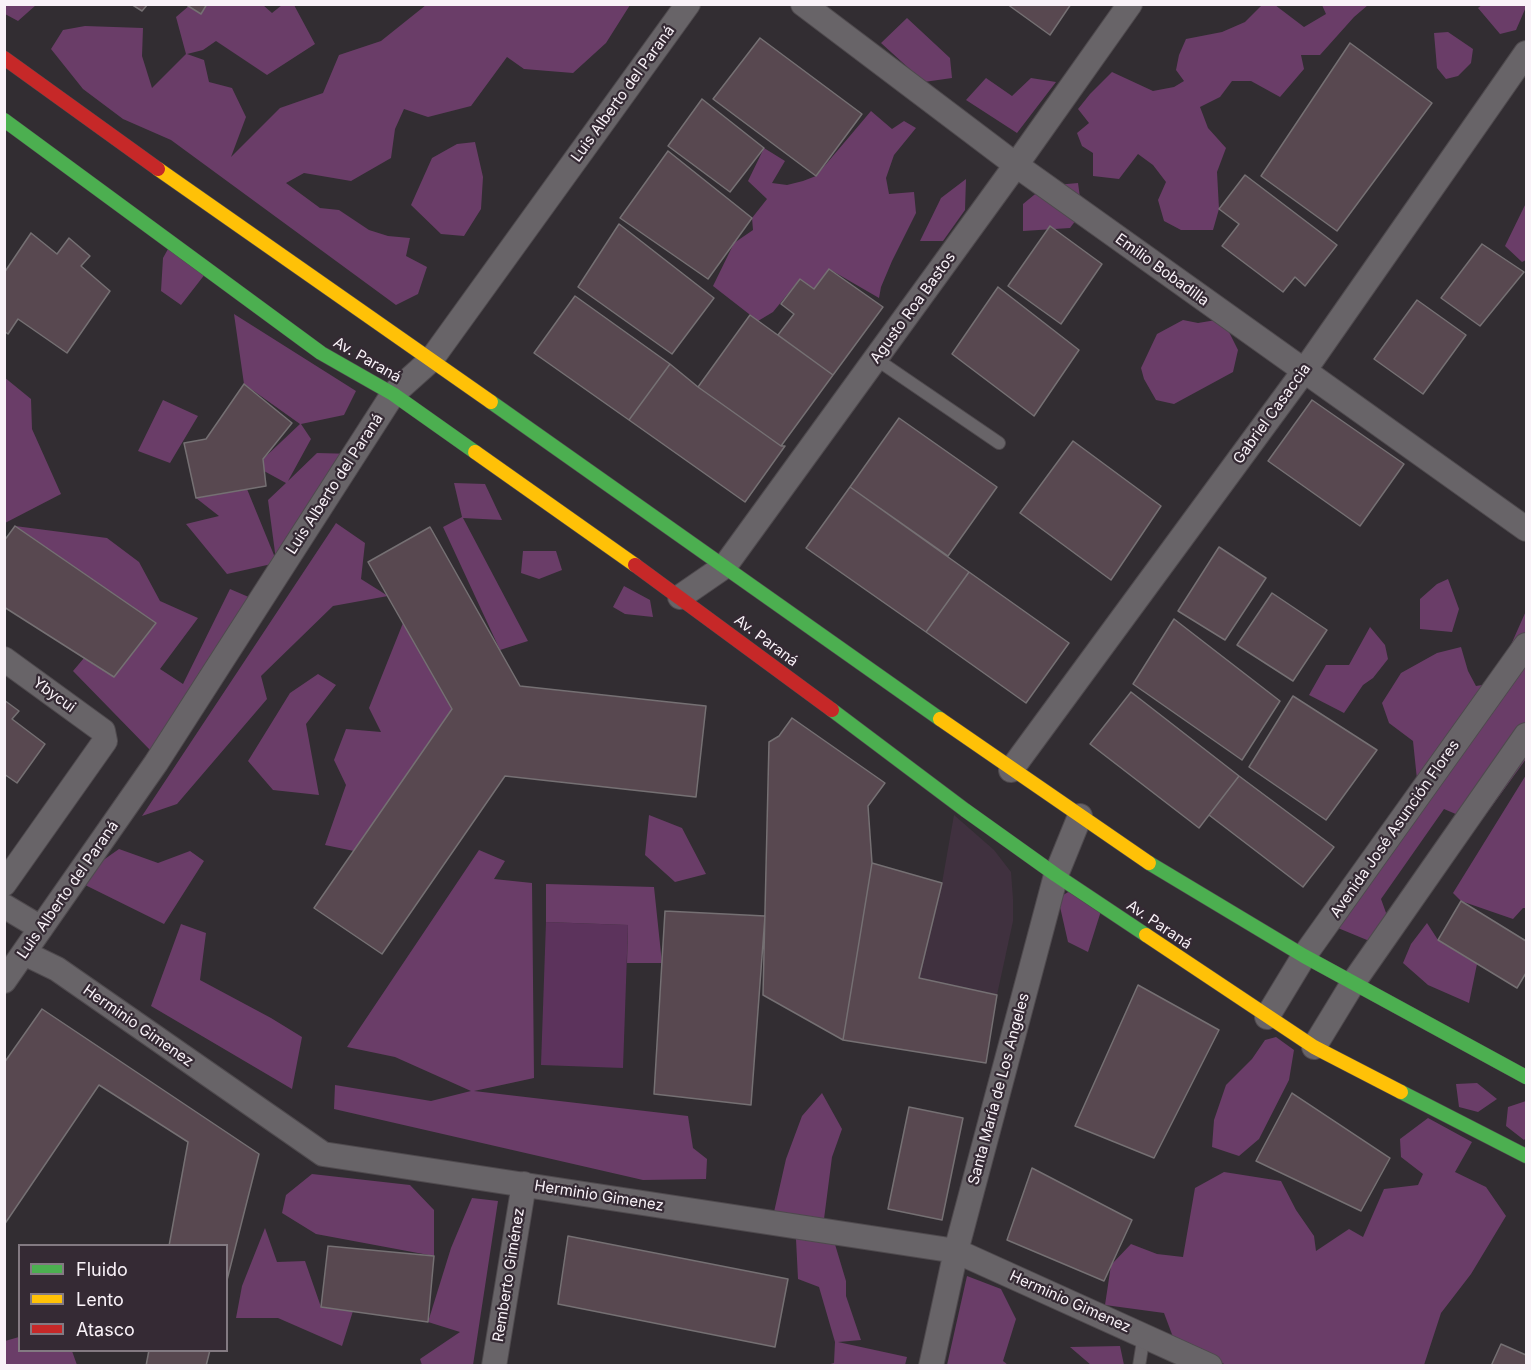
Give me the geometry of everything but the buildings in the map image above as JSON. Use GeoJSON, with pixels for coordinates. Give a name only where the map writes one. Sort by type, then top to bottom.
{"type":"FeatureCollection","features":[{"type":"Feature","properties":{"kind":"street","name":"Luis Alberto del Paraná"},"geometry":{"type":"LineString","coordinates":[[4,981],[156,763],[393,394],[431,360],[688,4]]}},
{"type":"Feature","properties":{"kind":"street","name":"Emilio Bobadilla"},"geometry":{"type":"LineString","coordinates":[[803,4],[1017,165],[1527,529]]}},
{"type":"Feature","properties":{"kind":"street","name":"Agusto Roa Bastos"},"geometry":{"type":"LineString","coordinates":[[680,597],[725,566],[1017,165],[1130,4]]}},
{"type":"Feature","properties":{"kind":"street","name":"Gabriel Casaccia"},"geometry":{"type":"LineString","coordinates":[[1011,770],[1304,371],[1527,53]]}},
{"type":"Feature","properties":{"kind":"street"},"geometry":{"type":"LineString","coordinates":[[4,58],[105,132],[725,566],[1011,770],[1150,864],[1304,956],[1527,1077]]}},
{"type":"Feature","properties":{"kind":"street","name":"Av. Paraná"},"geometry":{"type":"LineString","coordinates":[[4,120],[321,353],[393,394],[680,597],[964,810],[1056,875],[1314,1047],[1527,1156]]}},
{"type":"Feature","properties":{"kind":"street","name":"Avenida José Asunción Flores"},"geometry":{"type":"LineString","coordinates":[[1267,1017],[1304,956],[1527,645]]}},
{"type":"Feature","properties":{"kind":"street","name":"Ybycui"},"geometry":{"type":"LineString","coordinates":[[4,659],[103,731],[105,741],[4,884]]}},
{"type":"Feature","properties":{"kind":"street"},"geometry":{"type":"LineString","coordinates":[[1314,1047],[1353,982],[1527,735]]}},
{"type":"Feature","properties":{"kind":"street","name":"Santa María de Los Angeles"},"geometry":{"type":"LineString","coordinates":[[931,1365],[956,1251],[1056,875],[1080,816]]}},
{"type":"Feature","properties":{"kind":"street"},"geometry":{"type":"LineString","coordinates":[[4,906],[41,928]]}},
{"type":"Feature","properties":{"kind":"street","name":"Herminio Gimenez"},"geometry":{"type":"LineString","coordinates":[[24,953],[57,969],[323,1154],[956,1251],[1210,1365]]}},
{"type":"Feature","properties":{"kind":"street","name":"Remberto Giménez"},"geometry":{"type":"LineString","coordinates":[[494,1365],[524,1184]]}},
{"type":"Feature","properties":{"kind":"lane"},"geometry":{"type":"LineString","coordinates":[[876,359],[999,444]]}},
{"type":"Feature","properties":{"kind":"lane"},"geometry":{"type":"LineString","coordinates":[[1139,1365],[1144,1335]]}},
{"type":"Feature","properties":{"kind":"shaded area"},"geometry":{"type":"Polygon","coordinates":[[[1483,4],[1526,5],[1526,7],[1516,30],[1500,34],[1478,8],[1483,4]]]}},
{"type":"Feature","properties":{"kind":"shaded area"},"geometry":{"type":"Polygon","coordinates":[[[4,5],[36,5],[18,21],[5,14],[4,5]]]}},
{"type":"Feature","properties":{"kind":"shaded area"},"geometry":{"type":"Polygon","coordinates":[[[190,5],[263,5],[272,13],[282,5],[294,5],[315,44],[267,75],[216,41],[203,50],[187,54],[204,60],[209,82],[232,88],[246,117],[231,157],[280,108],[323,93],[339,55],[381,41],[426,5],[630,5],[606,43],[573,73],[524,69],[507,57],[471,106],[428,117],[404,109],[395,129],[391,158],[351,181],[304,173],[286,183],[320,208],[339,210],[369,230],[388,236],[410,238],[406,256],[427,267],[418,294],[396,305],[171,140],[123,119],[83,89],[51,49],[63,30],[85,26],[143,28],[142,56],[152,88],[186,54],[176,17],[190,5]]]}},
{"type":"Feature","properties":{"kind":"shaded area"},"geometry":{"type":"Polygon","coordinates":[[[1262,5],[1275,5],[1304,27],[1326,14],[1322,5],[1368,5],[1320,55],[1301,55],[1304,69],[1280,97],[1251,81],[1232,81],[1220,97],[1200,107],[1208,128],[1226,148],[1217,172],[1219,209],[1213,230],[1181,230],[1164,221],[1158,200],[1166,182],[1153,165],[1138,154],[1119,179],[1093,176],[1093,153],[1082,146],[1077,133],[1089,123],[1078,109],[1090,94],[1112,72],[1153,91],[1174,87],[1184,81],[1176,70],[1186,39],[1222,32],[1245,22],[1262,5]]]}},
{"type":"Feature","properties":{"kind":"shaded area"},"geometry":{"type":"Polygon","coordinates":[[[907,18],[950,58],[952,78],[924,82],[881,43],[907,18]]]}},
{"type":"Feature","properties":{"kind":"shaded area"},"geometry":{"type":"Polygon","coordinates":[[[1448,32],[1473,49],[1471,63],[1458,76],[1446,79],[1437,68],[1434,33],[1448,32]]]}},
{"type":"Feature","properties":{"kind":"shaded area"},"geometry":{"type":"Polygon","coordinates":[[[986,78],[1012,96],[1031,78],[1056,82],[1017,133],[966,100],[986,78]]]}},
{"type":"Feature","properties":{"kind":"shaded area"},"geometry":{"type":"Polygon","coordinates":[[[871,111],[892,129],[904,121],[916,128],[894,155],[886,178],[889,194],[914,192],[916,213],[892,261],[879,298],[829,269],[820,293],[800,279],[773,312],[758,321],[713,286],[734,243],[753,230],[752,218],[767,199],[748,181],[764,148],[785,161],[772,183],[787,185],[803,181],[816,176],[871,111]]]}},
{"type":"Feature","properties":{"kind":"shaded area"},"geometry":{"type":"Polygon","coordinates":[[[475,142],[483,177],[481,209],[464,236],[441,234],[411,205],[432,158],[457,144],[475,142]]]}},
{"type":"Feature","properties":{"kind":"shaded area"},"geometry":{"type":"Polygon","coordinates":[[[966,179],[965,210],[943,241],[920,241],[941,198],[966,179]]]}},
{"type":"Feature","properties":{"kind":"shaded area"},"geometry":{"type":"Polygon","coordinates":[[[1078,183],[1082,212],[1070,228],[1023,231],[1023,204],[1045,186],[1078,183]]]}},
{"type":"Feature","properties":{"kind":"shaded area"},"geometry":{"type":"Polygon","coordinates":[[[1526,203],[1526,260],[1522,262],[1505,246],[1526,203]]]}},
{"type":"Feature","properties":{"kind":"shaded area"},"geometry":{"type":"Polygon","coordinates":[[[173,240],[209,269],[181,305],[161,291],[163,258],[173,240]]]}},
{"type":"Feature","properties":{"kind":"shaded area"},"geometry":{"type":"Polygon","coordinates":[[[234,314],[356,391],[344,415],[301,424],[311,439],[288,481],[317,453],[355,454],[276,563],[227,574],[186,524],[219,516],[196,498],[247,489],[276,560],[268,500],[286,483],[264,471],[263,459],[300,424],[244,384],[234,314]]]}},
{"type":"Feature","properties":{"kind":"shaded area"},"geometry":{"type":"Polygon","coordinates":[[[1183,320],[1198,323],[1216,320],[1229,332],[1238,350],[1233,372],[1174,404],[1156,400],[1144,379],[1141,368],[1157,334],[1183,320]]]}},
{"type":"Feature","properties":{"kind":"shaded area"},"geometry":{"type":"Polygon","coordinates":[[[4,377],[31,399],[32,429],[61,494],[5,523],[4,377]]]}},
{"type":"Feature","properties":{"kind":"shaded area"},"geometry":{"type":"Polygon","coordinates":[[[163,400],[198,416],[170,463],[138,451],[163,400]]]}},
{"type":"Feature","properties":{"kind":"shaded area"},"geometry":{"type":"Polygon","coordinates":[[[454,483],[485,484],[502,520],[463,518],[528,641],[500,650],[443,527],[462,517],[454,483]]]}},
{"type":"Feature","properties":{"kind":"shaded area"},"geometry":{"type":"Polygon","coordinates":[[[336,523],[365,543],[361,579],[388,596],[333,606],[261,676],[267,699],[177,804],[142,816],[336,523]]]}},
{"type":"Feature","properties":{"kind":"shaded area"},"geometry":{"type":"Polygon","coordinates":[[[15,526],[107,538],[139,562],[160,601],[198,618],[160,669],[183,684],[230,589],[251,598],[151,751],[73,671],[84,658],[114,677],[156,623],[15,526]]]}},
{"type":"Feature","properties":{"kind":"shaded area"},"geometry":{"type":"Polygon","coordinates":[[[523,551],[556,551],[562,570],[539,579],[521,573],[523,551]]]}},
{"type":"Feature","properties":{"kind":"shaded area"},"geometry":{"type":"Polygon","coordinates":[[[1448,579],[1459,609],[1452,632],[1420,629],[1420,599],[1437,584],[1448,579]]]}},
{"type":"Feature","properties":{"kind":"shaded area"},"geometry":{"type":"Polygon","coordinates":[[[624,586],[650,600],[653,617],[625,614],[613,607],[624,586]]]}},
{"type":"Feature","properties":{"kind":"shaded area"},"geometry":{"type":"Polygon","coordinates":[[[1526,611],[1526,759],[1479,824],[1444,809],[1381,899],[1389,921],[1379,945],[1338,928],[1418,789],[1413,741],[1389,723],[1382,703],[1401,673],[1437,653],[1461,647],[1468,671],[1476,686],[1494,683],[1526,611]]]}},
{"type":"Feature","properties":{"kind":"shaded area"},"geometry":{"type":"Polygon","coordinates":[[[403,623],[452,709],[354,851],[325,845],[346,785],[334,760],[346,729],[381,732],[369,708],[403,623]]]}},
{"type":"Feature","properties":{"kind":"shaded area"},"geometry":{"type":"Polygon","coordinates":[[[1370,627],[1385,645],[1388,659],[1373,678],[1363,685],[1344,713],[1309,695],[1326,665],[1349,665],[1370,627]]]}},
{"type":"Feature","properties":{"kind":"shaded area"},"geometry":{"type":"Polygon","coordinates":[[[318,674],[336,685],[306,724],[319,795],[273,790],[248,761],[290,693],[318,674]]]}},
{"type":"Feature","properties":{"kind":"shaded area"},"geometry":{"type":"Polygon","coordinates":[[[1526,775],[1526,908],[1523,908],[1513,919],[1461,901],[1453,893],[1526,775]]]}},
{"type":"Feature","properties":{"kind":"shaded area"},"geometry":{"type":"Polygon","coordinates":[[[649,815],[682,828],[706,874],[675,882],[645,855],[649,815]]]}},
{"type":"Feature","properties":{"kind":"shaded area"},"geometry":{"type":"Polygon","coordinates":[[[954,815],[994,850],[1011,872],[1013,921],[997,995],[919,978],[942,883],[954,815]]]}},
{"type":"Feature","properties":{"kind":"shaded area"},"geometry":{"type":"Polygon","coordinates":[[[119,849],[158,863],[190,851],[204,861],[164,924],[75,880],[119,849]]]}},
{"type":"Feature","properties":{"kind":"shaded area"},"geometry":{"type":"Polygon","coordinates":[[[479,850],[505,861],[494,879],[532,883],[534,1078],[474,1091],[688,1116],[693,1148],[707,1159],[706,1179],[643,1180],[334,1109],[335,1085],[431,1101],[471,1091],[395,1057],[347,1047],[479,850]]]}},
{"type":"Feature","properties":{"kind":"shaded area"},"geometry":{"type":"Polygon","coordinates":[[[546,884],[654,887],[662,963],[627,963],[628,925],[546,922],[546,884]]]}},
{"type":"Feature","properties":{"kind":"shaded area"},"geometry":{"type":"Polygon","coordinates":[[[1070,891],[1101,911],[1088,952],[1068,942],[1058,898],[1070,891]]]}},
{"type":"Feature","properties":{"kind":"shaded area"},"geometry":{"type":"Polygon","coordinates":[[[546,922],[628,925],[623,1068],[541,1065],[546,922]]]}},
{"type":"Feature","properties":{"kind":"shaded area"},"geometry":{"type":"Polygon","coordinates":[[[1427,923],[1438,940],[1477,964],[1469,1003],[1428,985],[1403,963],[1411,944],[1427,923]]]}},
{"type":"Feature","properties":{"kind":"shaded area"},"geometry":{"type":"Polygon","coordinates":[[[181,924],[206,933],[200,980],[302,1037],[292,1089],[151,1006],[181,924]]]}},
{"type":"Feature","properties":{"kind":"shaded area"},"geometry":{"type":"Polygon","coordinates":[[[1276,1037],[1294,1050],[1289,1080],[1259,1139],[1239,1156],[1212,1147],[1214,1120],[1226,1085],[1252,1059],[1265,1040],[1276,1037]]]}},
{"type":"Feature","properties":{"kind":"shaded area"},"geometry":{"type":"Polygon","coordinates":[[[1477,1083],[1497,1099],[1478,1112],[1459,1107],[1456,1084],[1477,1083]]]}},
{"type":"Feature","properties":{"kind":"shaded area"},"geometry":{"type":"Polygon","coordinates":[[[822,1093],[842,1129],[832,1157],[824,1219],[774,1212],[786,1159],[802,1116],[822,1093]]]}},
{"type":"Feature","properties":{"kind":"shaded area"},"geometry":{"type":"Polygon","coordinates":[[[1526,1101],[1526,1138],[1524,1140],[1506,1126],[1508,1107],[1526,1101]]]}},
{"type":"Feature","properties":{"kind":"shaded area"},"geometry":{"type":"Polygon","coordinates":[[[1428,1118],[1472,1142],[1455,1172],[1486,1187],[1506,1216],[1471,1274],[1441,1313],[1424,1365],[1226,1365],[1173,1337],[1164,1313],[1105,1305],[1111,1265],[1131,1244],[1157,1254],[1183,1257],[1195,1188],[1224,1172],[1281,1181],[1296,1210],[1314,1236],[1316,1251],[1349,1229],[1363,1237],[1384,1189],[1418,1185],[1423,1174],[1401,1157],[1400,1139],[1428,1118]]]}},
{"type":"Feature","properties":{"kind":"shaded area"},"geometry":{"type":"Polygon","coordinates":[[[312,1174],[410,1185],[434,1210],[434,1256],[316,1234],[282,1213],[286,1195],[312,1174]]]}},
{"type":"Feature","properties":{"kind":"shaded area"},"geometry":{"type":"Polygon","coordinates":[[[472,1198],[498,1201],[473,1365],[422,1365],[420,1359],[460,1332],[428,1322],[451,1248],[472,1198]]]}},
{"type":"Feature","properties":{"kind":"shaded area"},"geometry":{"type":"Polygon","coordinates":[[[265,1228],[277,1262],[305,1261],[321,1307],[353,1311],[342,1346],[278,1318],[236,1318],[242,1286],[265,1228]]]}},
{"type":"Feature","properties":{"kind":"shaded area"},"geometry":{"type":"Polygon","coordinates":[[[796,1239],[834,1241],[846,1281],[846,1296],[861,1340],[838,1342],[907,1357],[905,1365],[827,1365],[834,1363],[835,1342],[819,1287],[798,1279],[796,1239]]]}},
{"type":"Feature","properties":{"kind":"shaded area"},"geometry":{"type":"Polygon","coordinates":[[[967,1276],[1001,1289],[1016,1319],[1003,1361],[1008,1365],[947,1365],[967,1276]]]}},
{"type":"Feature","properties":{"kind":"shaded area"},"geometry":{"type":"Polygon","coordinates":[[[18,1337],[18,1352],[72,1352],[77,1365],[5,1365],[5,1341],[18,1337]]]}},
{"type":"Feature","properties":{"kind":"shaded area"},"geometry":{"type":"Polygon","coordinates":[[[1120,1346],[1124,1365],[1091,1365],[1070,1347],[1120,1346]]]}},
{"type":"Feature","properties":{"kind":"traffic: fast"},"geometry":{"type":"LineString","coordinates":[[4,120],[321,353],[393,394],[475,452]]}},
{"type":"Feature","properties":{"kind":"traffic: fast"},"geometry":{"type":"LineString","coordinates":[[491,402],[940,719]]}},
{"type":"Feature","properties":{"kind":"traffic: fast"},"geometry":{"type":"LineString","coordinates":[[832,710],[965,810],[1146,935]]}},
{"type":"Feature","properties":{"kind":"traffic: fast"},"geometry":{"type":"LineString","coordinates":[[1149,863],[1304,956],[1526,1077]]}},
{"type":"Feature","properties":{"kind":"traffic: fast"},"geometry":{"type":"LineString","coordinates":[[1401,1092],[1526,1156]]}},
{"type":"Feature","properties":{"kind":"traffic: slow"},"geometry":{"type":"LineString","coordinates":[[158,169],[491,402]]}},
{"type":"Feature","properties":{"kind":"traffic: slow"},"geometry":{"type":"LineString","coordinates":[[475,452],[635,565]]}},
{"type":"Feature","properties":{"kind":"traffic: slow"},"geometry":{"type":"LineString","coordinates":[[940,719],[1149,863]]}},
{"type":"Feature","properties":{"kind":"traffic: slow"},"geometry":{"type":"LineString","coordinates":[[1146,935],[1314,1047],[1401,1092]]}},
{"type":"Feature","properties":{"kind":"traffic: jam"},"geometry":{"type":"LineString","coordinates":[[4,58],[158,169]]}},
{"type":"Feature","properties":{"kind":"traffic: jam"},"geometry":{"type":"LineString","coordinates":[[635,565],[832,710]]}}]}
